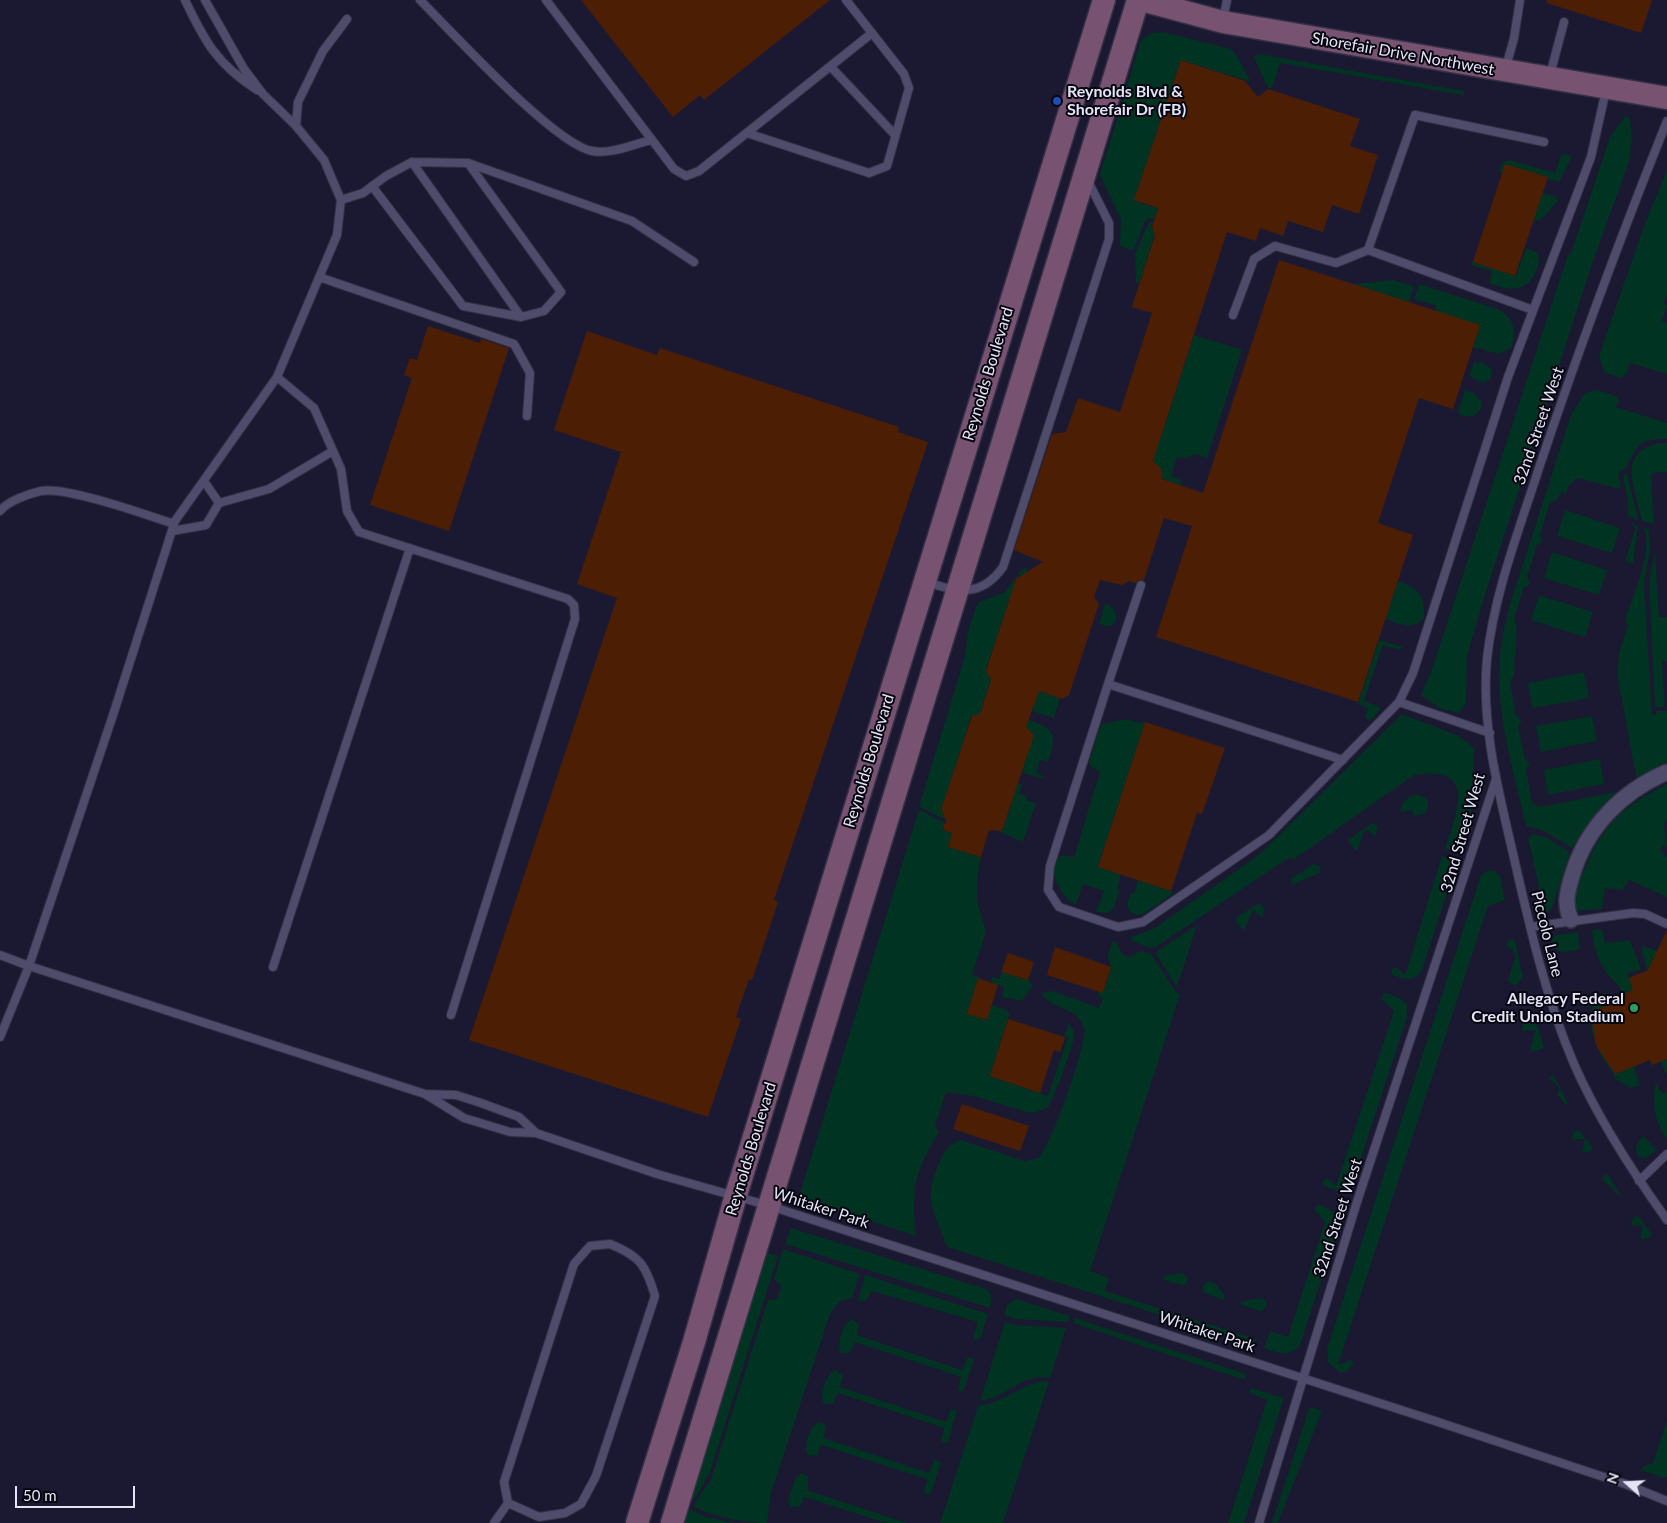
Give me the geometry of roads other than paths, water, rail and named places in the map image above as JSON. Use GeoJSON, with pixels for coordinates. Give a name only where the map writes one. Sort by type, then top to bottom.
{"type":"FeatureCollection","features":[{"type":"Feature","properties":{"kind":"main road","name":"Reynolds Boulevard"},"geometry":{"type":"LineString","coordinates":[[637,1523],[694,1342],[736,1195],[1104,0]]}},
{"type":"Feature","properties":{"kind":"main road"},"geometry":{"type":"LineString","coordinates":[[672,1523],[718,1366],[770,1206],[1138,0]]}},
{"type":"Feature","properties":{"kind":"main road","name":"Shorefair Drive Northwest"},"geometry":{"type":"LineString","coordinates":[[1141,0],[1223,22],[1549,80],[1667,98]]}},
{"type":"Feature","properties":{"kind":"street"},"geometry":{"type":"LineString","coordinates":[[1570,920],[1565,898],[1576,863],[1595,827],[1610,810],[1630,793],[1649,780],[1667,772]]}},
{"type":"Feature","properties":{"kind":"lane"},"geometry":{"type":"LineString","coordinates":[[0,1037],[29,966],[113,716],[173,528],[204,480],[278,377],[337,235],[341,200],[324,160],[296,126],[263,94],[226,67],[205,41],[186,0]]}},
{"type":"Feature","properties":{"kind":"lane"},"geometry":{"type":"LineString","coordinates":[[204,0],[244,69],[263,94]]}},
{"type":"Feature","properties":{"kind":"lane"},"geometry":{"type":"LineString","coordinates":[[420,0],[530,108],[571,143],[592,152],[612,150],[652,140]]}},
{"type":"Feature","properties":{"kind":"lane"},"geometry":{"type":"LineString","coordinates":[[546,0],[674,170],[686,176],[699,171],[872,33]]}},
{"type":"Feature","properties":{"kind":"lane"},"geometry":{"type":"LineString","coordinates":[[747,133],[868,173],[886,166],[909,88],[904,74],[846,0]]}},
{"type":"Feature","properties":{"kind":"lane"},"geometry":{"type":"LineString","coordinates":[[1223,22],[1227,0]]}},
{"type":"Feature","properties":{"kind":"lane"},"geometry":{"type":"LineString","coordinates":[[1505,72],[1514,38],[1520,0]]}},
{"type":"Feature","properties":{"kind":"lane"},"geometry":{"type":"LineString","coordinates":[[296,126],[298,102],[322,51],[348,19]]}},
{"type":"Feature","properties":{"kind":"lane"},"geometry":{"type":"LineString","coordinates":[[1549,80],[1564,22]]}},
{"type":"Feature","properties":{"kind":"lane"},"geometry":{"type":"LineString","coordinates":[[831,67],[896,136]]}},
{"type":"Feature","properties":{"kind":"lane"},"geometry":{"type":"LineString","coordinates":[[1141,585],[1050,866],[1048,890],[1060,907],[1118,927],[1143,922],[1269,835],[1399,702],[1413,673],[1508,377],[1591,157],[1607,88]]}},
{"type":"Feature","properties":{"kind":"lane"},"geometry":{"type":"LineString","coordinates":[[1368,250],[1415,115],[1544,142]]}},
{"type":"Feature","properties":{"kind":"lane","name":"32nd Street West"},"geometry":{"type":"LineString","coordinates":[[1259,1523],[1356,1205],[1496,778],[1486,679],[1490,640],[1498,601],[1571,372],[1625,225],[1667,121]]}},
{"type":"Feature","properties":{"kind":"lane"},"geometry":{"type":"LineString","coordinates":[[341,200],[363,193],[386,176],[412,162],[468,163],[632,221],[694,262]]}},
{"type":"Feature","properties":{"kind":"lane"},"geometry":{"type":"LineString","coordinates":[[412,162],[521,317]]}},
{"type":"Feature","properties":{"kind":"lane"},"geometry":{"type":"LineString","coordinates":[[372,186],[462,306],[521,317],[544,311],[561,292],[468,163]]}},
{"type":"Feature","properties":{"kind":"lane"},"geometry":{"type":"LineString","coordinates":[[924,582],[958,592],[987,584],[1003,567],[1109,239],[1109,223],[1103,208],[1084,175]]}},
{"type":"Feature","properties":{"kind":"lane"},"geometry":{"type":"LineString","coordinates":[[1233,314],[1254,259],[1275,246],[1336,263],[1368,250],[1533,310]]}},
{"type":"Feature","properties":{"kind":"lane"},"geometry":{"type":"LineString","coordinates":[[319,277],[514,344],[530,373],[527,416]]}},
{"type":"Feature","properties":{"kind":"lane"},"geometry":{"type":"LineString","coordinates":[[278,377],[314,408],[341,469],[347,510],[359,532],[568,599],[574,606],[575,619],[451,1015]]}},
{"type":"Feature","properties":{"kind":"lane"},"geometry":{"type":"LineString","coordinates":[[0,511],[6,505],[42,491],[72,494],[173,528],[206,525],[218,503],[269,489],[333,452]]}},
{"type":"Feature","properties":{"kind":"lane"},"geometry":{"type":"LineString","coordinates":[[204,480],[218,503]]}},
{"type":"Feature","properties":{"kind":"lane"},"geometry":{"type":"LineString","coordinates":[[273,967],[371,674],[410,548]]}},
{"type":"Feature","properties":{"kind":"lane"},"geometry":{"type":"LineString","coordinates":[[1108,684],[1343,760]]}},
{"type":"Feature","properties":{"kind":"lane"},"geometry":{"type":"LineString","coordinates":[[1399,702],[1490,733]]}},
{"type":"Feature","properties":{"kind":"lane","name":"Piccolo Lane"},"geometry":{"type":"LineString","coordinates":[[1496,778],[1542,974],[1574,1063],[1585,1087],[1639,1181],[1667,1220]]}},
{"type":"Feature","properties":{"kind":"lane"},"geometry":{"type":"LineString","coordinates":[[1530,927],[1570,920],[1633,913],[1645,914],[1667,924]]}},
{"type":"Feature","properties":{"kind":"lane"},"geometry":{"type":"LineString","coordinates":[[0,955],[425,1094],[464,1118],[510,1132],[536,1134]]}},
{"type":"Feature","properties":{"kind":"lane"},"geometry":{"type":"LineString","coordinates":[[425,1094],[456,1095],[481,1103],[519,1117],[536,1134]]}},
{"type":"Feature","properties":{"kind":"lane","name":"Whitaker Park"},"geometry":{"type":"LineString","coordinates":[[536,1134],[657,1174],[736,1195],[1303,1378],[1610,1479],[1667,1501]]}},
{"type":"Feature","properties":{"kind":"lane"},"geometry":{"type":"LineString","coordinates":[[1639,1181],[1667,1154]]}},
{"type":"Feature","properties":{"kind":"lane"},"geometry":{"type":"LineString","coordinates":[[494,1523],[508,1503],[504,1482],[574,1264],[590,1246],[610,1244],[632,1252],[644,1267],[655,1296],[596,1476],[581,1504],[565,1513],[538,1520],[508,1503]]}},
{"type":"Feature","properties":{"kind":"place","name":"Reynolds Blvd & Shorefair Dr (FB)"},"geometry":{"type":"Point","coordinates":[1057,101]}},
{"type":"Feature","properties":{"kind":"place","name":"Allegacy Federal Credit Union Stadium"},"geometry":{"type":"Point","coordinates":[1634,1008]}}]}
